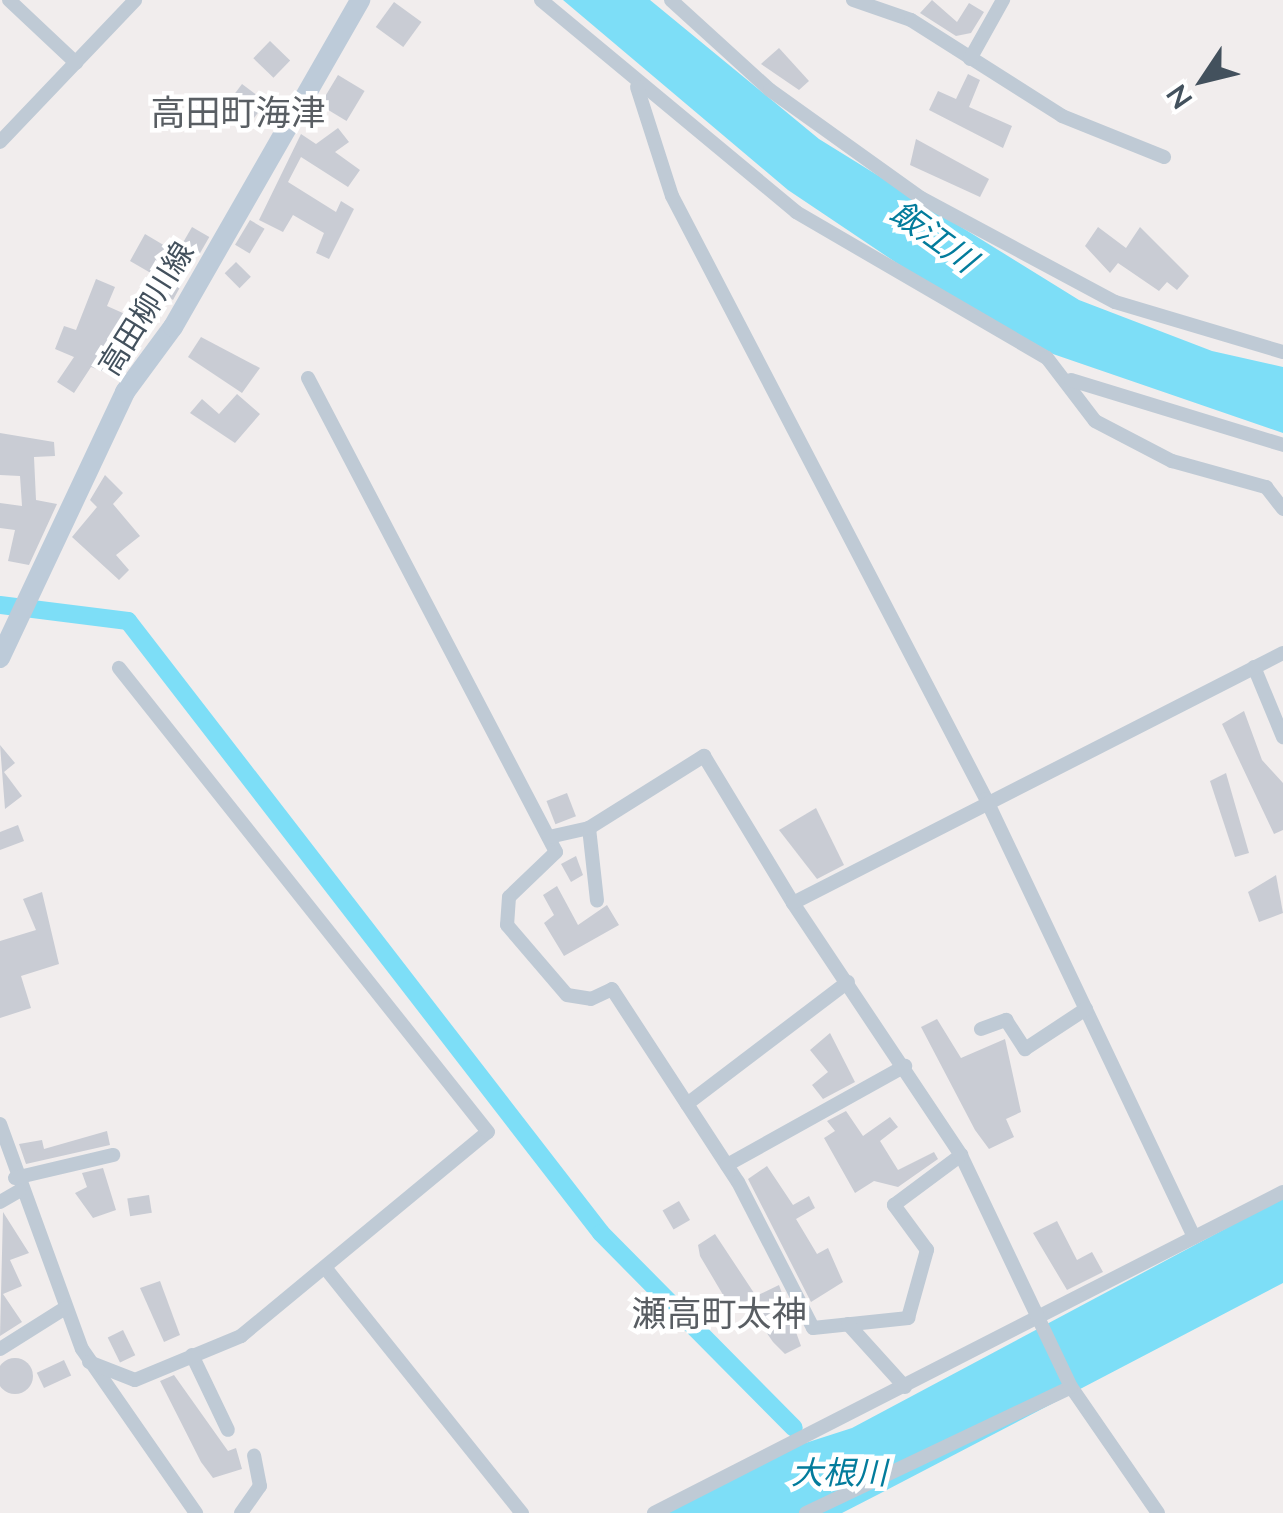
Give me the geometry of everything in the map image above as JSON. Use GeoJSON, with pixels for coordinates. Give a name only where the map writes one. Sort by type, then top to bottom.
{"type":"FeatureCollection","features":[{"type":"Feature","properties":{"kind":"main road","name":"高田柳川線"},"geometry":{"type":"LineString","coordinates":[[0,658],[125,392],[173,327],[360,0]]}},
{"type":"Feature","properties":{"kind":"street"},"geometry":{"type":"LineString","coordinates":[[9,0],[76,62]]}},
{"type":"Feature","properties":{"kind":"street"},"geometry":{"type":"LineString","coordinates":[[0,142],[135,0]]}},
{"type":"Feature","properties":{"kind":"street"},"geometry":{"type":"LineString","coordinates":[[541,0],[637,87],[796,212],[1071,380],[1283,445]]}},
{"type":"Feature","properties":{"kind":"street"},"geometry":{"type":"LineString","coordinates":[[671,0],[770,90],[921,198],[1115,302],[1283,352]]}},
{"type":"Feature","properties":{"kind":"street"},"geometry":{"type":"LineString","coordinates":[[853,0],[911,20],[1062,116],[1164,157]]}},
{"type":"Feature","properties":{"kind":"street"},"geometry":{"type":"LineString","coordinates":[[970,58],[1003,0]]}},
{"type":"Feature","properties":{"kind":"street"},"geometry":{"type":"LineString","coordinates":[[637,87],[672,196],[986,799],[1194,1236]]}},
{"type":"Feature","properties":{"kind":"street"},"geometry":{"type":"LineString","coordinates":[[308,378],[556,852],[509,897],[507,925],[567,995],[592,999],[612,989],[727,1166],[813,1328],[908,1318],[927,1250],[894,1205],[961,1155]]}},
{"type":"Feature","properties":{"kind":"street"},"geometry":{"type":"LineString","coordinates":[[1071,380],[1095,421],[1172,461],[1266,487],[1283,509]]}},
{"type":"Feature","properties":{"kind":"street"},"geometry":{"type":"LineString","coordinates":[[793,903],[986,799],[1283,653]]}},
{"type":"Feature","properties":{"kind":"street"},"geometry":{"type":"LineString","coordinates":[[1254,667],[1283,737]]}},
{"type":"Feature","properties":{"kind":"street"},"geometry":{"type":"LineString","coordinates":[[89,1362],[135,1380],[241,1336],[327,1270],[488,1132],[119,668]]}},
{"type":"Feature","properties":{"kind":"street"},"geometry":{"type":"LineString","coordinates":[[548,837],[589,828],[704,756],[793,903],[961,1155],[1071,1387],[1158,1513]]}},
{"type":"Feature","properties":{"kind":"street"},"geometry":{"type":"LineString","coordinates":[[589,828],[597,901]]}},
{"type":"Feature","properties":{"kind":"street"},"geometry":{"type":"LineString","coordinates":[[687,1104],[848,982]]}},
{"type":"Feature","properties":{"kind":"street"},"geometry":{"type":"LineString","coordinates":[[980,1029],[1006,1020],[1025,1050],[1086,1009]]}},
{"type":"Feature","properties":{"kind":"street"},"geometry":{"type":"LineString","coordinates":[[727,1166],[905,1066]]}},
{"type":"Feature","properties":{"kind":"street"},"geometry":{"type":"LineString","coordinates":[[0,1124],[17,1184],[89,1362],[196,1513]]}},
{"type":"Feature","properties":{"kind":"street"},"geometry":{"type":"LineString","coordinates":[[0,1202],[17,1184],[113,1155]]}},
{"type":"Feature","properties":{"kind":"street"},"geometry":{"type":"LineString","coordinates":[[654,1513],[1039,1320],[1283,1192]]}},
{"type":"Feature","properties":{"kind":"street"},"geometry":{"type":"LineString","coordinates":[[327,1270],[522,1513]]}},
{"type":"Feature","properties":{"kind":"street"},"geometry":{"type":"LineString","coordinates":[[0,1350],[65,1308]]}},
{"type":"Feature","properties":{"kind":"street"},"geometry":{"type":"LineString","coordinates":[[848,1324],[904,1386]]}},
{"type":"Feature","properties":{"kind":"street"},"geometry":{"type":"LineString","coordinates":[[192,1355],[228,1430]]}},
{"type":"Feature","properties":{"kind":"street"},"geometry":{"type":"LineString","coordinates":[[806,1513],[1071,1387]]}},
{"type":"Feature","properties":{"kind":"street"},"geometry":{"type":"LineString","coordinates":[[241,1513],[260,1486],[254,1456]]}},
{"type":"Feature","properties":{"kind":"water","name":"飯江川"},"geometry":{"type":"Polygon","coordinates":[[[563,0],[650,0],[819,139],[1079,300],[1212,351],[1283,367],[1283,433],[1053,354],[922,280],[788,190],[563,0]]]}},
{"type":"Feature","properties":{"kind":"water","name":"大根川"},"geometry":{"type":"Polygon","coordinates":[[[1283,1198],[1283,1283],[842,1513],[668,1513],[793,1447],[852,1428],[1283,1198]]]}},
{"type":"Feature","properties":{"kind":"building"},"geometry":{"type":"Polygon","coordinates":[[[932,0],[957,22],[969,3],[984,12],[971,33],[956,36],[920,13],[932,0]]]}},
{"type":"Feature","properties":{"kind":"building"},"geometry":{"type":"Polygon","coordinates":[[[394,2],[422,22],[403,47],[376,27],[394,2]]]}},
{"type":"Feature","properties":{"kind":"building"},"geometry":{"type":"Polygon","coordinates":[[[270,41],[290,60],[273,78],[253,58],[270,41]]]}},
{"type":"Feature","properties":{"kind":"building"},"geometry":{"type":"Polygon","coordinates":[[[779,48],[809,81],[799,90],[761,64],[779,48]]]}},
{"type":"Feature","properties":{"kind":"building"},"geometry":{"type":"Polygon","coordinates":[[[968,74],[980,80],[969,107],[1012,126],[1003,148],[929,110],[938,91],[956,99],[968,74]]]}},
{"type":"Feature","properties":{"kind":"building"},"geometry":{"type":"Polygon","coordinates":[[[338,75],[365,91],[347,121],[320,105],[338,75]]]}},
{"type":"Feature","properties":{"kind":"building"},"geometry":{"type":"Polygon","coordinates":[[[242,84],[266,102],[247,127],[223,109],[242,84]]]}},
{"type":"Feature","properties":{"kind":"building"},"geometry":{"type":"Polygon","coordinates":[[[338,128],[349,142],[335,152],[360,170],[348,187],[301,157],[288,182],[336,212],[341,201],[354,209],[329,259],[316,253],[324,233],[293,215],[283,232],[259,220],[301,134],[316,144],[338,128]]]}},
{"type":"Feature","properties":{"kind":"building"},"geometry":{"type":"Polygon","coordinates":[[[916,139],[989,179],[980,197],[910,165],[916,139]]]}},
{"type":"Feature","properties":{"kind":"building"},"geometry":{"type":"Polygon","coordinates":[[[250,220],[265,229],[250,254],[235,245],[250,220]]]}},
{"type":"Feature","properties":{"kind":"building"},"geometry":{"type":"Polygon","coordinates":[[[192,227],[209,237],[198,256],[181,246],[192,227]]]}},
{"type":"Feature","properties":{"kind":"building"},"geometry":{"type":"Polygon","coordinates":[[[1098,227],[1126,248],[1140,227],[1189,276],[1177,290],[1167,282],[1159,291],[1118,263],[1110,273],[1085,246],[1098,227]]]}},
{"type":"Feature","properties":{"kind":"building"},"geometry":{"type":"Polygon","coordinates":[[[145,234],[177,253],[168,268],[184,280],[173,300],[161,291],[168,283],[130,261],[145,234]]]}},
{"type":"Feature","properties":{"kind":"building"},"geometry":{"type":"Polygon","coordinates":[[[236,262],[251,277],[240,288],[225,273],[236,262]]]}},
{"type":"Feature","properties":{"kind":"building"},"geometry":{"type":"Polygon","coordinates":[[[96,279],[115,287],[107,306],[125,314],[112,341],[129,347],[119,377],[91,367],[74,393],[57,382],[74,357],[55,349],[64,326],[76,330],[96,279]]]}},
{"type":"Feature","properties":{"kind":"building"},"geometry":{"type":"Polygon","coordinates":[[[201,337],[260,368],[242,393],[188,357],[201,337]]]}},
{"type":"Feature","properties":{"kind":"building"},"geometry":{"type":"Polygon","coordinates":[[[237,394],[260,414],[235,443],[190,413],[202,399],[219,414],[237,394]]]}},
{"type":"Feature","properties":{"kind":"building"},"geometry":{"type":"Polygon","coordinates":[[[0,433],[54,442],[55,456],[34,457],[36,500],[57,504],[29,565],[8,561],[15,530],[0,528],[0,503],[22,506],[20,476],[0,475],[0,433]]]}},
{"type":"Feature","properties":{"kind":"building"},"geometry":{"type":"Polygon","coordinates":[[[105,475],[123,493],[113,504],[140,536],[116,555],[129,570],[119,580],[72,537],[97,507],[90,500],[105,475]]]}},
{"type":"Feature","properties":{"kind":"building"},"geometry":{"type":"Polygon","coordinates":[[[1244,711],[1262,760],[1283,783],[1283,830],[1274,834],[1222,724],[1244,711]]]}},
{"type":"Feature","properties":{"kind":"building"},"geometry":{"type":"Polygon","coordinates":[[[0,745],[15,763],[4,772],[22,796],[5,809],[0,745]]]}},
{"type":"Feature","properties":{"kind":"building"},"geometry":{"type":"Polygon","coordinates":[[[1226,773],[1249,853],[1235,857],[1210,781],[1226,773]]]}},
{"type":"Feature","properties":{"kind":"building"},"geometry":{"type":"Polygon","coordinates":[[[567,793],[576,816],[555,824],[546,801],[567,793]]]}},
{"type":"Feature","properties":{"kind":"building"},"geometry":{"type":"Polygon","coordinates":[[[816,808],[844,865],[817,879],[779,830],[816,808]]]}},
{"type":"Feature","properties":{"kind":"building"},"geometry":{"type":"Polygon","coordinates":[[[18,825],[24,841],[0,850],[0,832],[18,825]]]}},
{"type":"Feature","properties":{"kind":"building"},"geometry":{"type":"Polygon","coordinates":[[[576,856],[583,875],[571,882],[561,864],[576,856]]]}},
{"type":"Feature","properties":{"kind":"building"},"geometry":{"type":"Polygon","coordinates":[[[1276,875],[1283,913],[1259,922],[1248,892],[1276,875]]]}},
{"type":"Feature","properties":{"kind":"building"},"geometry":{"type":"Polygon","coordinates":[[[557,886],[578,925],[607,905],[619,925],[564,956],[544,923],[554,915],[543,895],[557,886]]]}},
{"type":"Feature","properties":{"kind":"building"},"geometry":{"type":"Polygon","coordinates":[[[42,892],[59,964],[21,976],[31,1008],[0,1018],[0,941],[36,930],[23,899],[42,892]]]}},
{"type":"Feature","properties":{"kind":"building"},"geometry":{"type":"Polygon","coordinates":[[[937,1019],[961,1058],[1005,1039],[1021,1112],[1006,1119],[1014,1137],[989,1149],[975,1130],[921,1027],[937,1019]]]}},
{"type":"Feature","properties":{"kind":"building"},"geometry":{"type":"Polygon","coordinates":[[[830,1033],[855,1082],[823,1099],[812,1085],[828,1072],[810,1050],[830,1033]]]}},
{"type":"Feature","properties":{"kind":"building"},"geometry":{"type":"Polygon","coordinates":[[[846,1111],[863,1136],[890,1117],[898,1127],[880,1141],[898,1170],[934,1152],[938,1159],[898,1187],[874,1181],[855,1193],[824,1138],[835,1131],[827,1121],[846,1111]]]}},
{"type":"Feature","properties":{"kind":"building"},"geometry":{"type":"Polygon","coordinates":[[[107,1131],[110,1145],[26,1164],[19,1144],[42,1140],[44,1149],[107,1131]]]}},
{"type":"Feature","properties":{"kind":"building"},"geometry":{"type":"Polygon","coordinates":[[[767,1166],[793,1205],[809,1196],[815,1208],[796,1219],[817,1254],[828,1248],[843,1282],[811,1302],[748,1179],[767,1166]]]}},
{"type":"Feature","properties":{"kind":"building"},"geometry":{"type":"Polygon","coordinates":[[[103,1168],[116,1210],[93,1218],[75,1193],[87,1187],[82,1173],[103,1168]]]}},
{"type":"Feature","properties":{"kind":"building"},"geometry":{"type":"Polygon","coordinates":[[[149,1195],[152,1213],[130,1216],[127,1198],[149,1195]]]}},
{"type":"Feature","properties":{"kind":"building"},"geometry":{"type":"Polygon","coordinates":[[[679,1201],[690,1220],[674,1230],[663,1210],[679,1201]]]}},
{"type":"Feature","properties":{"kind":"building"},"geometry":{"type":"Polygon","coordinates":[[[3,1212],[29,1253],[10,1260],[22,1286],[3,1294],[22,1322],[0,1336],[3,1212]]]}},
{"type":"Feature","properties":{"kind":"building"},"geometry":{"type":"Polygon","coordinates":[[[1057,1221],[1077,1260],[1092,1252],[1103,1272],[1067,1290],[1033,1233],[1057,1221]]]}},
{"type":"Feature","properties":{"kind":"building"},"geometry":{"type":"Polygon","coordinates":[[[715,1234],[756,1296],[779,1285],[801,1346],[785,1354],[773,1342],[746,1303],[754,1297],[732,1310],[700,1256],[698,1245],[715,1234]]]}},
{"type":"Feature","properties":{"kind":"building"},"geometry":{"type":"Polygon","coordinates":[[[160,1281],[180,1335],[164,1342],[140,1288],[160,1281]]]}},
{"type":"Feature","properties":{"kind":"building"},"geometry":{"type":"Polygon","coordinates":[[[123,1330],[135,1355],[120,1363],[108,1337],[123,1330]]]}},
{"type":"Feature","properties":{"kind":"building"},"geometry":{"type":"Polygon","coordinates":[[[15,1358],[28,1363],[33,1376],[28,1389],[15,1394],[2,1389],[-3,1376],[2,1363],[15,1358]]]}},
{"type":"Feature","properties":{"kind":"building"},"geometry":{"type":"Polygon","coordinates":[[[64,1360],[71,1375],[44,1388],[37,1373],[64,1360]]]}},
{"type":"Feature","properties":{"kind":"building"},"geometry":{"type":"Polygon","coordinates":[[[174,1375],[228,1451],[236,1448],[242,1469],[213,1478],[201,1462],[160,1381],[174,1375]]]}},
{"type":"Feature","properties":{"kind":"waterway"},"geometry":{"type":"LineString","coordinates":[[0,605],[128,621],[601,1233],[794,1428]]}},
{"type":"Feature","properties":{"kind":"district","name":"高田町海津"},"geometry":{"type":"Point","coordinates":[238,111]}},
{"type":"Feature","properties":{"kind":"district","name":"瀬高町太神"},"geometry":{"type":"Point","coordinates":[719,1312]}}]}
